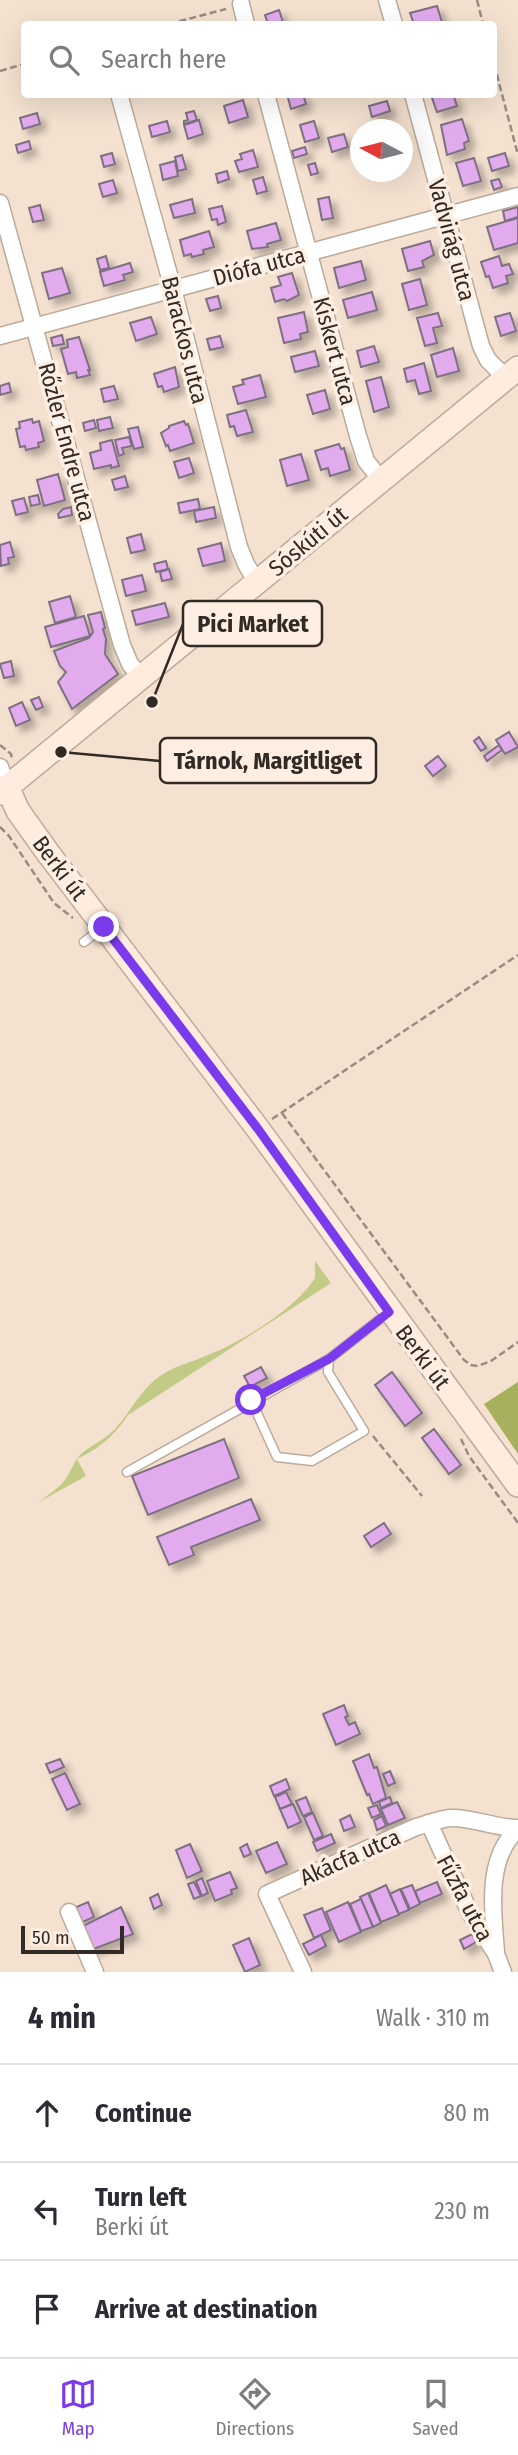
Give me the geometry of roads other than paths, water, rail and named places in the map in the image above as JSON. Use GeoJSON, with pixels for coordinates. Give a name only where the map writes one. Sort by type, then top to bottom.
{"type":"FeatureCollection","features":[{"type":"Feature","properties":{"kind":"street"},"geometry":{"type":"LineString","coordinates":[[387,0],[393,21]]}},
{"type":"Feature","properties":{"kind":"street"},"geometry":{"type":"LineString","coordinates":[[241,5],[245,21]]}},
{"type":"Feature","properties":{"kind":"street","name":"Barackos utca"},"geometry":{"type":"LineString","coordinates":[[120,98],[173,289],[239,547],[257,583]]}},
{"type":"Feature","properties":{"kind":"street","name":"Kiskert utca"},"geometry":{"type":"LineString","coordinates":[[267,98],[358,436],[366,461],[381,480]]}},
{"type":"Feature","properties":{"kind":"street","name":"Vadvirág utca"},"geometry":{"type":"LineString","coordinates":[[414,98],[481,346],[488,360],[512,373]]}},
{"type":"Feature","properties":{"kind":"street","name":"Diófa utca"},"geometry":{"type":"LineString","coordinates":[[0,336],[518,196]]}},
{"type":"Feature","properties":{"kind":"street","name":"Rőzler Endre utca"},"geometry":{"type":"LineString","coordinates":[[0,203],[122,646],[130,664],[141,677]]}},
{"type":"Feature","properties":{"kind":"street","name":"Sóskúti út"},"geometry":{"type":"LineString","coordinates":[[2,782],[141,677],[512,373]]}},
{"type":"Feature","properties":{"kind":"street","name":"Berki út"},"geometry":{"type":"LineString","coordinates":[[2,782],[93,935],[258,1129],[389,1312],[518,1485]]}},
{"type":"Feature","properties":{"kind":"street","name":"Akácfa utca"},"geometry":{"type":"LineString","coordinates":[[303,1972],[267,1894],[429,1823],[452,1818],[518,1829]]}},
{"type":"Feature","properties":{"kind":"street","name":"Fűzfa utca"},"geometry":{"type":"LineString","coordinates":[[429,1823],[470,1913],[496,1954],[503,1972]]}},
{"type":"Feature","properties":{"kind":"street"},"geometry":{"type":"LineString","coordinates":[[496,1954],[494,1885],[497,1865],[501,1849],[518,1829]]}},
{"type":"Feature","properties":{"kind":"street"},"geometry":{"type":"LineString","coordinates":[[69,1912],[95,1972]]}},
{"type":"Feature","properties":{"kind":"lane"},"geometry":{"type":"LineString","coordinates":[[127,1472],[251,1400],[329,1359],[389,1312]]}},
{"type":"Feature","properties":{"kind":"lane"},"geometry":{"type":"LineString","coordinates":[[251,1400],[277,1457],[312,1461],[364,1431],[328,1373],[329,1359]]}},
{"type":"Feature","properties":{"kind":"place","name":"Pici Market"},"geometry":{"type":"Point","coordinates":[152,702]}},
{"type":"Feature","properties":{"kind":"place","name":"Tárnok, Margitliget"},"geometry":{"type":"Point","coordinates":[61,752]}}]}
